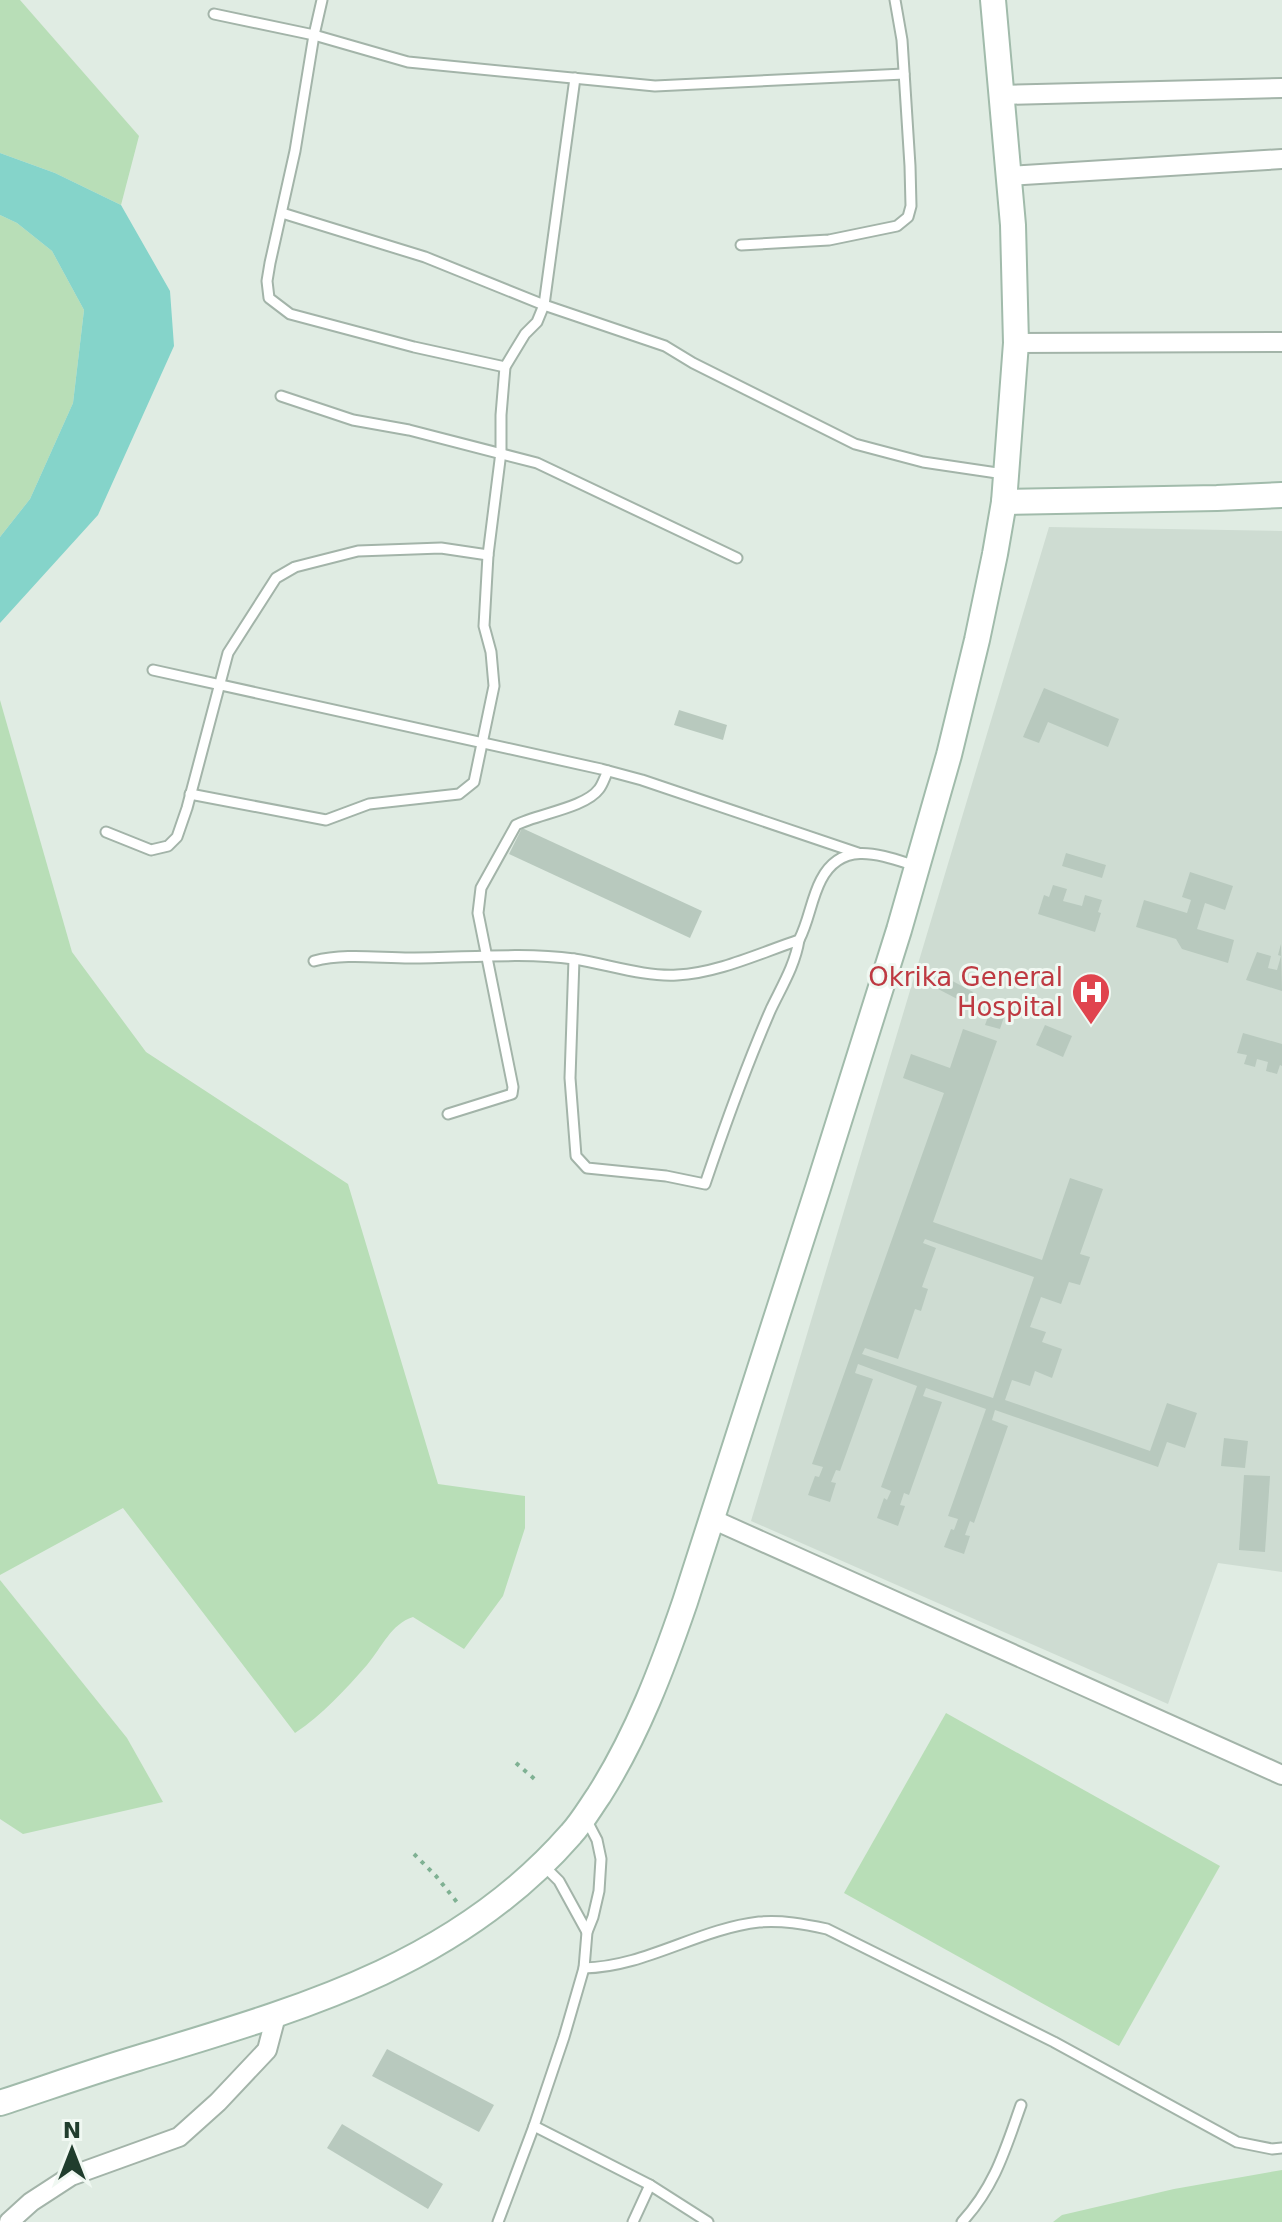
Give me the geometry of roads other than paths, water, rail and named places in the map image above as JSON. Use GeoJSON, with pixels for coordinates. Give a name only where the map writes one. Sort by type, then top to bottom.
{"type":"FeatureCollection","features":[{"type":"Feature","properties":{"kind":"street"},"geometry":{"type":"LineString","coordinates":[[0,2103],[276,2016],[341,1992],[435,1946],[508,1896],[542,1864],[573,1833],[612,1774],[662,1668],[712,1519],[899,930],[949,755],[977,640],[1004,502],[1016,343],[1013,225],[993,0]]}},
{"type":"Feature","properties":{"kind":"street"},"geometry":{"type":"LineString","coordinates":[[1001,95],[1282,88]]}},
{"type":"Feature","properties":{"kind":"street"},"geometry":{"type":"LineString","coordinates":[[1009,176],[1282,159]]}},
{"type":"Feature","properties":{"kind":"street"},"geometry":{"type":"LineString","coordinates":[[1016,343],[1282,342]]}},
{"type":"Feature","properties":{"kind":"street"},"geometry":{"type":"LineString","coordinates":[[1004,502],[1282,495]]}},
{"type":"Feature","properties":{"kind":"street"},"geometry":{"type":"LineString","coordinates":[[712,1519],[1282,1775]]}},
{"type":"Feature","properties":{"kind":"street"},"geometry":{"type":"LineString","coordinates":[[9,2222],[31,2202],[71,2176],[179,2137],[218,2102],[267,2050],[276,2016]]}},
{"type":"Feature","properties":{"kind":"lane"},"geometry":{"type":"LineString","coordinates":[[322,0],[295,151],[267,281],[269,298],[290,314],[505,367]]}},
{"type":"Feature","properties":{"kind":"lane"},"geometry":{"type":"LineString","coordinates":[[741,245],[829,240],[897,226],[908,217],[911,206],[910,166],[902,40],[895,0]]}},
{"type":"Feature","properties":{"kind":"lane"},"geometry":{"type":"LineString","coordinates":[[214,14],[314,35],[408,62],[655,86],[904,74]]}},
{"type":"Feature","properties":{"kind":"lane"},"geometry":{"type":"LineString","coordinates":[[190,794],[326,820],[369,804],[459,794],[474,782],[494,686],[491,652],[484,626],[488,555],[501,452],[505,367],[525,334],[537,322],[544,305],[575,78]]}},
{"type":"Feature","properties":{"kind":"lane"},"geometry":{"type":"LineString","coordinates":[[282,213],[425,257],[544,305],[665,346],[855,444],[923,462],[1005,475]]}},
{"type":"Feature","properties":{"kind":"lane"},"geometry":{"type":"LineString","coordinates":[[281,396],[353,420],[501,452],[550,469],[737,558]]}},
{"type":"Feature","properties":{"kind":"lane"},"geometry":{"type":"LineString","coordinates":[[106,832],[151,850],[168,846],[177,837],[228,653],[276,578],[295,567],[358,551],[441,548],[488,555]]}},
{"type":"Feature","properties":{"kind":"lane"},"geometry":{"type":"LineString","coordinates":[[153,670],[608,771],[858,853],[878,854],[916,866]]}},
{"type":"Feature","properties":{"kind":"lane"},"geometry":{"type":"LineString","coordinates":[[448,1114],[512,1094],[478,913],[481,888],[516,825],[572,806],[599,791],[608,771]]}},
{"type":"Feature","properties":{"kind":"lane"},"geometry":{"type":"LineString","coordinates":[[574,959],[570,1078],[576,1156],[587,1168],[666,1176],[705,1184],[771,1009],[797,957],[799,940],[807,925],[820,881],[835,861],[858,853]]}},
{"type":"Feature","properties":{"kind":"lane"},"geometry":{"type":"LineString","coordinates":[[314,961],[333,956],[540,955],[651,974],[675,975],[706,971],[799,940]]}},
{"type":"Feature","properties":{"kind":"lane"},"geometry":{"type":"LineString","coordinates":[[498,2222],[534,2126],[584,1968],[587,1932],[599,1891],[601,1859],[597,1840],[585,1816]]}},
{"type":"Feature","properties":{"kind":"lane"},"geometry":{"type":"LineString","coordinates":[[542,1864],[559,1881],[587,1932]]}},
{"type":"Feature","properties":{"kind":"lane"},"geometry":{"type":"LineString","coordinates":[[584,1968],[603,1968],[636,1960],[706,1935],[758,1922],[795,1922],[827,1929],[1054,2042],[1237,2142],[1282,2148]]}},
{"type":"Feature","properties":{"kind":"lane"},"geometry":{"type":"LineString","coordinates":[[962,2222],[976,2207],[999,2169],[1021,2105]]}},
{"type":"Feature","properties":{"kind":"lane"},"geometry":{"type":"LineString","coordinates":[[534,2126],[650,2185],[708,2222]]}},
{"type":"Feature","properties":{"kind":"lane"},"geometry":{"type":"LineString","coordinates":[[633,2222],[650,2185]]}},
{"type":"Feature","properties":{"kind":"water"},"geometry":{"type":"Polygon","coordinates":[[[0,153],[55,173],[121,205],[170,291],[174,346],[98,515],[0,623],[0,537],[30,499],[73,403],[84,310],[52,251],[17,223],[0,215],[0,153]]]}},
{"type":"Feature","properties":{"kind":"place","name":"Okrika General Hospital"},"geometry":{"type":"Point","coordinates":[1091,1026]}}]}
